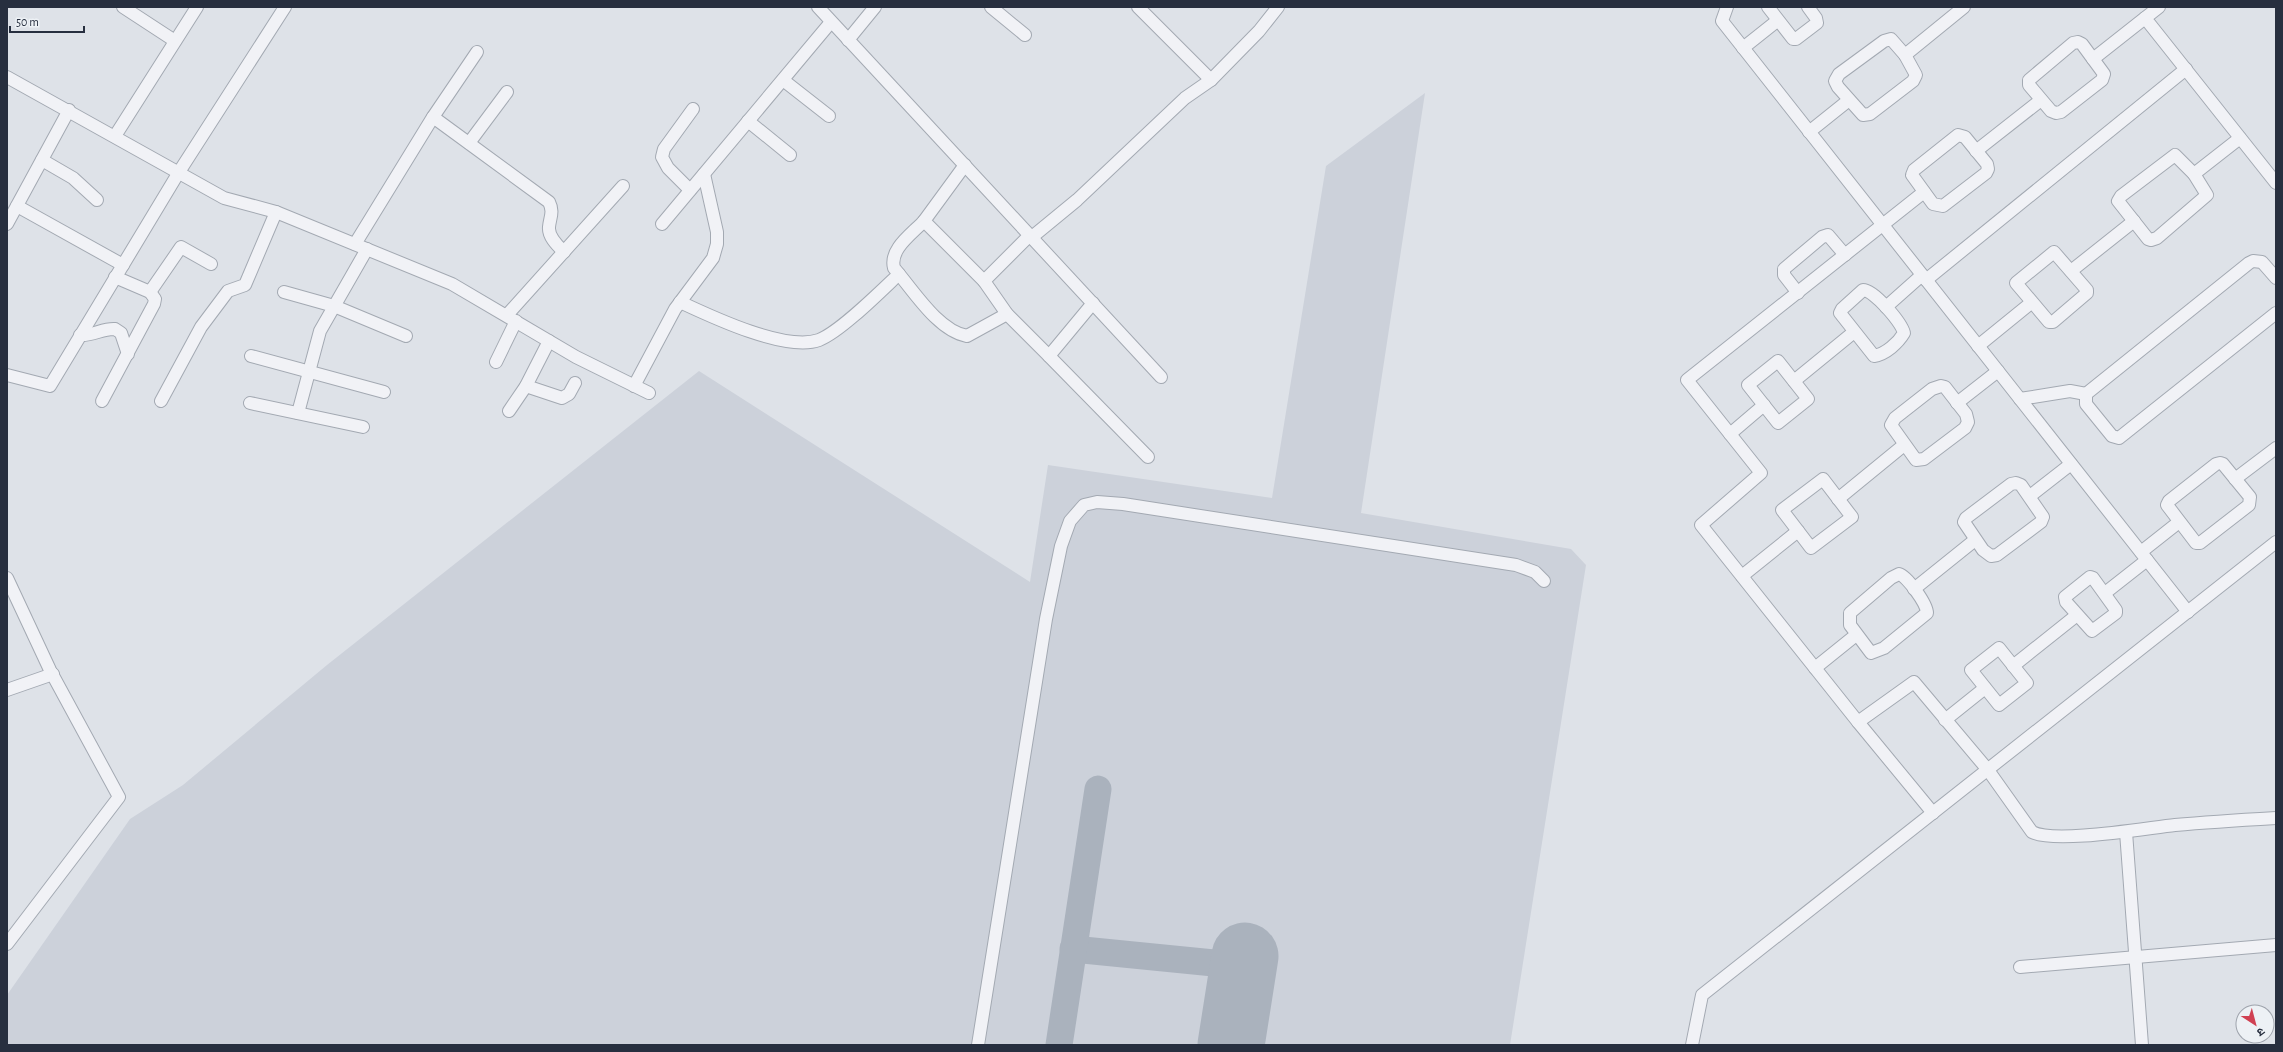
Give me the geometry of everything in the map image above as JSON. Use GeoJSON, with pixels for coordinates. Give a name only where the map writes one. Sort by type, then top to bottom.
{"type":"FeatureCollection","features":[{"type":"Feature","properties":{"kind":"street"},"geometry":{"type":"LineString","coordinates":[[123,7],[175,41]]}},
{"type":"Feature","properties":{"kind":"street"},"geometry":{"type":"LineString","coordinates":[[115,136],[197,7]]}},
{"type":"Feature","properties":{"kind":"street"},"geometry":{"type":"LineString","coordinates":[[7,375],[50,386],[179,172],[286,7]]}},
{"type":"Feature","properties":{"kind":"street"},"geometry":{"type":"LineString","coordinates":[[818,7],[1161,376]]}},
{"type":"Feature","properties":{"kind":"street"},"geometry":{"type":"LineString","coordinates":[[848,40],[875,7]]}},
{"type":"Feature","properties":{"kind":"street"},"geometry":{"type":"LineString","coordinates":[[991,7],[1025,35]]}},
{"type":"Feature","properties":{"kind":"street"},"geometry":{"type":"LineString","coordinates":[[1138,7],[1212,80]]}},
{"type":"Feature","properties":{"kind":"street"},"geometry":{"type":"LineString","coordinates":[[984,281],[1031,236],[1077,200],[1184,98],[1212,80],[1258,31],[1278,7]]}},
{"type":"Feature","properties":{"kind":"street"},"geometry":{"type":"LineString","coordinates":[[1727,7],[1722,21],[1881,226],[1998,371],[2188,612]]}},
{"type":"Feature","properties":{"kind":"street"},"geometry":{"type":"LineString","coordinates":[[1768,7],[1790,39],[1796,39],[1817,22],[1816,18],[1808,7]]}},
{"type":"Feature","properties":{"kind":"street"},"geometry":{"type":"LineString","coordinates":[[1905,55],[1964,7]]}},
{"type":"Feature","properties":{"kind":"street"},"geometry":{"type":"LineString","coordinates":[[2094,59],[2159,7]]}},
{"type":"Feature","properties":{"kind":"street"},"geometry":{"type":"LineString","coordinates":[[2145,18],[2276,183]]}},
{"type":"Feature","properties":{"kind":"street"},"geometry":{"type":"LineString","coordinates":[[1743,48],[1777,21]]}},
{"type":"Feature","properties":{"kind":"street"},"geometry":{"type":"LineString","coordinates":[[662,224],[832,22]]}},
{"type":"Feature","properties":{"kind":"street"},"geometry":{"type":"LineString","coordinates":[[1891,39],[1905,55],[1916,72],[1913,81],[1868,115],[1863,115],[1849,100],[1836,84],[1835,81],[1839,74],[1887,40],[1891,39]]}},
{"type":"Feature","properties":{"kind":"street"},"geometry":{"type":"LineString","coordinates":[[2073,43],[2082,44],[2102,69],[2104,74],[2102,80],[2061,112],[2051,112],[2041,100],[2029,85],[2031,77],[2073,43]]}},
{"type":"Feature","properties":{"kind":"street"},"geometry":{"type":"LineString","coordinates":[[355,244],[433,118],[477,52]]}},
{"type":"Feature","properties":{"kind":"street"},"geometry":{"type":"LineString","coordinates":[[1886,307],[2186,69]]}},
{"type":"Feature","properties":{"kind":"street"},"geometry":{"type":"LineString","coordinates":[[7,77],[224,198],[276,212],[452,284],[576,357],[649,393]]}},
{"type":"Feature","properties":{"kind":"street"},"geometry":{"type":"LineString","coordinates":[[783,80],[829,116]]}},
{"type":"Feature","properties":{"kind":"street"},"geometry":{"type":"LineString","coordinates":[[469,143],[507,92]]}},
{"type":"Feature","properties":{"kind":"street"},"geometry":{"type":"LineString","coordinates":[[1809,132],[1849,100]]}},
{"type":"Feature","properties":{"kind":"street"},"geometry":{"type":"LineString","coordinates":[[1976,151],[2041,100]]}},
{"type":"Feature","properties":{"kind":"street"},"geometry":{"type":"LineString","coordinates":[[690,190],[668,168],[662,157],[664,149],[693,109]]}},
{"type":"Feature","properties":{"kind":"street"},"geometry":{"type":"LineString","coordinates":[[7,224],[68,110]]}},
{"type":"Feature","properties":{"kind":"street"},"geometry":{"type":"LineString","coordinates":[[433,118],[549,202],[553,209],[548,228],[550,235],[564,252]]}},
{"type":"Feature","properties":{"kind":"street"},"geometry":{"type":"LineString","coordinates":[[748,121],[790,155]]}},
{"type":"Feature","properties":{"kind":"street"},"geometry":{"type":"LineString","coordinates":[[1958,135],[1962,135],[1987,164],[1986,173],[1943,206],[1933,204],[1924,192],[1913,178],[1914,170],[1958,135]]}},
{"type":"Feature","properties":{"kind":"street"},"geometry":{"type":"LineString","coordinates":[[2194,174],[2240,138]]}},
{"type":"Feature","properties":{"kind":"street"},"geometry":{"type":"LineString","coordinates":[[2172,156],[2179,157],[2194,174],[2207,195],[2157,238],[2151,240],[2148,238],[2134,221],[2118,200],[2121,196],[2172,156]]}},
{"type":"Feature","properties":{"kind":"street"},"geometry":{"type":"LineString","coordinates":[[42,160],[73,178],[98,200]]}},
{"type":"Feature","properties":{"kind":"street"},"geometry":{"type":"LineString","coordinates":[[965,165],[924,221],[895,252],[892,260],[899,274],[947,329],[967,336],[1007,314]]}},
{"type":"Feature","properties":{"kind":"street"},"geometry":{"type":"LineString","coordinates":[[634,386],[680,302],[713,258],[717,244],[717,232],[704,174]]}},
{"type":"Feature","properties":{"kind":"street"},"geometry":{"type":"LineString","coordinates":[[496,362],[512,318],[564,252],[623,186]]}},
{"type":"Feature","properties":{"kind":"street"},"geometry":{"type":"LineString","coordinates":[[1924,192],[1687,380],[1761,473],[1701,525],[1858,722],[1934,813]]}},
{"type":"Feature","properties":{"kind":"street"},"geometry":{"type":"LineString","coordinates":[[17,206],[123,265]]}},
{"type":"Feature","properties":{"kind":"street"},"geometry":{"type":"LineString","coordinates":[[161,401],[201,327],[228,291],[245,285],[276,212]]}},
{"type":"Feature","properties":{"kind":"street"},"geometry":{"type":"LineString","coordinates":[[924,221],[984,281],[1007,314],[1050,356],[1148,458]]}},
{"type":"Feature","properties":{"kind":"street"},"geometry":{"type":"LineString","coordinates":[[2071,271],[2134,221]]}},
{"type":"Feature","properties":{"kind":"street"},"geometry":{"type":"LineString","coordinates":[[1798,293],[1784,275],[1784,269],[1822,237],[1828,235],[1832,237],[1845,255]]}},
{"type":"Feature","properties":{"kind":"street"},"geometry":{"type":"LineString","coordinates":[[150,292],[181,247],[211,264]]}},
{"type":"Feature","properties":{"kind":"street"},"geometry":{"type":"LineString","coordinates":[[298,413],[320,331],[367,249]]}},
{"type":"Feature","properties":{"kind":"street"},"geometry":{"type":"LineString","coordinates":[[2054,252],[2087,290],[2086,296],[2053,322],[2049,322],[2031,303],[2016,283],[2054,252]]}},
{"type":"Feature","properties":{"kind":"street"},"geometry":{"type":"LineString","coordinates":[[2020,399],[2070,391],[2086,394],[2253,261],[2262,262],[2276,278]]}},
{"type":"Feature","properties":{"kind":"street"},"geometry":{"type":"LineString","coordinates":[[680,302],[708,315],[751,331],[785,341],[807,342],[828,335],[899,274]]}},
{"type":"Feature","properties":{"kind":"street"},"geometry":{"type":"LineString","coordinates":[[102,401],[156,299],[150,292],[115,277]]}},
{"type":"Feature","properties":{"kind":"street"},"geometry":{"type":"LineString","coordinates":[[1863,290],[1867,290],[1873,294],[1886,307],[1904,333],[1890,348],[1874,356],[1840,313],[1842,309],[1863,290]]}},
{"type":"Feature","properties":{"kind":"street"},"geometry":{"type":"LineString","coordinates":[[284,292],[334,306],[406,336]]}},
{"type":"Feature","properties":{"kind":"street"},"geometry":{"type":"LineString","coordinates":[[1050,356],[1093,303]]}},
{"type":"Feature","properties":{"kind":"street"},"geometry":{"type":"LineString","coordinates":[[1978,346],[2031,303]]}},
{"type":"Feature","properties":{"kind":"street"},"geometry":{"type":"LineString","coordinates":[[2086,394],[2086,404],[2112,436],[2119,438],[2276,313]]}},
{"type":"Feature","properties":{"kind":"street"},"geometry":{"type":"LineString","coordinates":[[80,335],[92,335],[109,328],[115,329],[120,333],[128,354]]}},
{"type":"Feature","properties":{"kind":"street"},"geometry":{"type":"LineString","coordinates":[[1794,381],[1854,332]]}},
{"type":"Feature","properties":{"kind":"street"},"geometry":{"type":"LineString","coordinates":[[509,411],[526,386],[549,341]]}},
{"type":"Feature","properties":{"kind":"street"},"geometry":{"type":"LineString","coordinates":[[251,356],[384,392]]}},
{"type":"Feature","properties":{"kind":"street"},"geometry":{"type":"LineString","coordinates":[[1778,361],[1808,399],[1778,423],[1764,405],[1748,385],[1778,361]]}},
{"type":"Feature","properties":{"kind":"street"},"geometry":{"type":"LineString","coordinates":[[1957,403],[1998,371]]}},
{"type":"Feature","properties":{"kind":"street"},"geometry":{"type":"LineString","coordinates":[[526,386],[562,398],[569,394],[575,383]]}},
{"type":"Feature","properties":{"kind":"street"},"geometry":{"type":"LineString","coordinates":[[1941,386],[1945,387],[1966,414],[1968,422],[1965,428],[1920,461],[1914,458],[1904,445],[1891,425],[1895,418],[1932,389],[1941,386]]}},
{"type":"Feature","properties":{"kind":"street"},"geometry":{"type":"LineString","coordinates":[[250,403],[363,427]]}},
{"type":"Feature","properties":{"kind":"street"},"geometry":{"type":"LineString","coordinates":[[1730,434],[1764,405]]}},
{"type":"Feature","properties":{"kind":"street"},"geometry":{"type":"LineString","coordinates":[[1838,499],[1904,445]]}},
{"type":"Feature","properties":{"kind":"street"},"geometry":{"type":"LineString","coordinates":[[2235,479],[2275,449]]}},
{"type":"Feature","properties":{"kind":"street"},"geometry":{"type":"LineString","coordinates":[[2030,496],[2071,464]]}},
{"type":"Feature","properties":{"kind":"street"},"geometry":{"type":"LineString","coordinates":[[2216,464],[2224,464],[2251,500],[2249,505],[2200,543],[2193,542],[2179,522],[2168,508],[2169,501],[2216,464]]}},
{"type":"Feature","properties":{"kind":"street"},"geometry":{"type":"LineString","coordinates":[[1823,479],[1852,517],[1811,548],[1798,531],[1782,510],[1823,479]]}},
{"type":"Feature","properties":{"kind":"street"},"geometry":{"type":"LineString","coordinates":[[2011,484],[2021,485],[2030,496],[2043,517],[2041,522],[1997,555],[1991,556],[1975,540],[1966,527],[1964,522],[1966,518],[2011,484]]}},
{"type":"Feature","properties":{"kind":"street"},"geometry":{"type":"LineString","coordinates":[[978,1045],[1046,619],[1061,546],[1070,521],[1084,505],[1097,502],[1123,504],[1516,565],[1535,572],[1544,580]]}},
{"type":"Feature","properties":{"kind":"street"},"geometry":{"type":"LineString","coordinates":[[2105,593],[2179,522]]}},
{"type":"Feature","properties":{"kind":"street"},"geometry":{"type":"LineString","coordinates":[[1742,576],[1798,531]]}},
{"type":"Feature","properties":{"kind":"street"},"geometry":{"type":"LineString","coordinates":[[1914,589],[1975,540]]}},
{"type":"Feature","properties":{"kind":"street"},"geometry":{"type":"LineString","coordinates":[[1692,1045],[1702,995],[2276,542]]}},
{"type":"Feature","properties":{"kind":"street"},"geometry":{"type":"LineString","coordinates":[[1901,574],[1914,589],[1927,609],[1924,616],[1874,653],[1868,650],[1850,625],[1849,617],[1852,610],[1890,578],[1901,574]]}},
{"type":"Feature","properties":{"kind":"street"},"geometry":{"type":"LineString","coordinates":[[2090,577],[2093,578],[2105,593],[2115,606],[2116,613],[2095,630],[2089,630],[2065,597],[2090,577]]}},
{"type":"Feature","properties":{"kind":"street"},"geometry":{"type":"LineString","coordinates":[[7,578],[53,674],[119,797],[7,944]]}},
{"type":"Feature","properties":{"kind":"street"},"geometry":{"type":"LineString","coordinates":[[2013,666],[2077,615]]}},
{"type":"Feature","properties":{"kind":"street"},"geometry":{"type":"LineString","coordinates":[[1815,668],[1856,635]]}},
{"type":"Feature","properties":{"kind":"street"},"geometry":{"type":"LineString","coordinates":[[1999,648],[2013,666],[2027,683],[1999,706],[1971,670],[1999,648]]}},
{"type":"Feature","properties":{"kind":"street"},"geometry":{"type":"LineString","coordinates":[[7,690],[53,674]]}},
{"type":"Feature","properties":{"kind":"street"},"geometry":{"type":"LineString","coordinates":[[1858,722],[1914,682],[1988,770],[2032,832],[2038,835],[2054,836],[2126,832],[2174,825],[2276,818]]}},
{"type":"Feature","properties":{"kind":"street"},"geometry":{"type":"LineString","coordinates":[[1945,720],[1986,688]]}},
{"type":"Feature","properties":{"kind":"street"},"geometry":{"type":"LineString","coordinates":[[2126,832],[2134,957],[2142,1045]]}},
{"type":"Feature","properties":{"kind":"street"},"geometry":{"type":"LineString","coordinates":[[2020,967],[2276,945]]}},
{"type":"Feature","properties":{"kind":"shaded area"},"geometry":{"type":"Polygon","coordinates":[[[1425,93],[1361,513],[1571,549],[1586,565],[1510,1045],[7,1045],[7,995],[130,819],[183,785],[327,665],[699,371],[1030,582],[1048,465],[1272,498],[1326,166],[1425,93]]]}},
{"type":"Feature","properties":{"kind":"taxiway"},"geometry":{"type":"LineString","coordinates":[[1059,1045],[1098,789]]}},
{"type":"Feature","properties":{"kind":"taxiway"},"geometry":{"type":"LineString","coordinates":[[1073,949],[1244,966]]}},
{"type":"Feature","properties":{"kind":"runway"},"geometry":{"type":"LineString","coordinates":[[1231,1045],[1245,956]]}}]}
